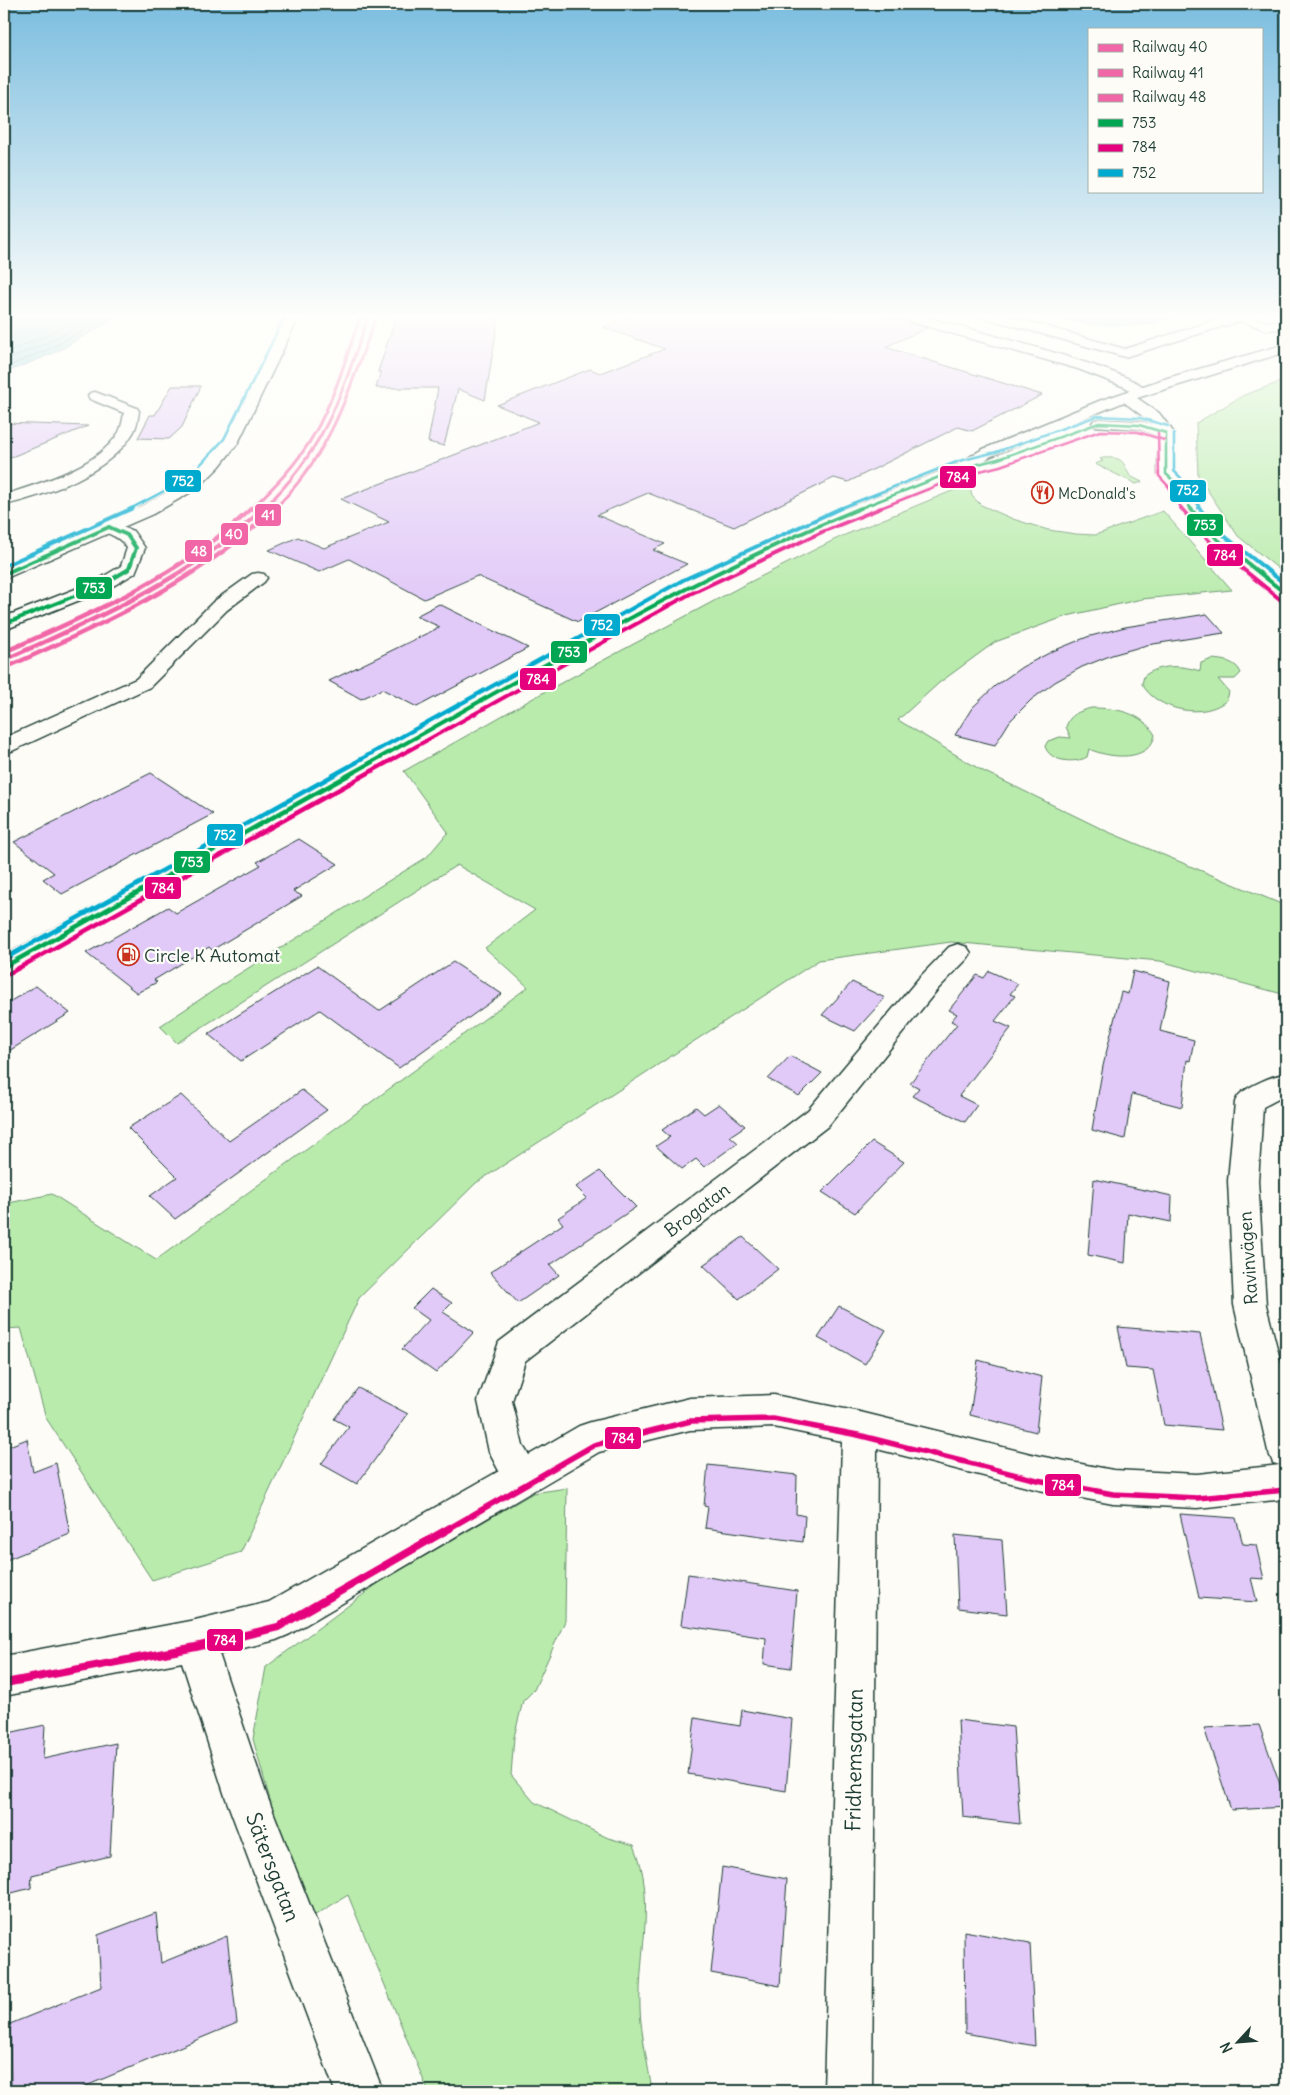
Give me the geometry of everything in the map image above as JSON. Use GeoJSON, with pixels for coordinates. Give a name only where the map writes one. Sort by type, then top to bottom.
{"type":"FeatureCollection","features":[{"type":"Feature","properties":{"kind":"main road"},"geometry":{"type":"LineString","coordinates":[[4,500],[44,487],[73,474],[110,452],[127,432],[132,412]]}},
{"type":"Feature","properties":{"kind":"main road"},"geometry":{"type":"LineString","coordinates":[[4,574],[147,510],[192,485],[230,443],[245,412]]}},
{"type":"Feature","properties":{"kind":"main road"},"geometry":{"type":"LineString","coordinates":[[962,468],[1002,446],[1086,412]]}},
{"type":"Feature","properties":{"kind":"main road"},"geometry":{"type":"LineString","coordinates":[[4,967],[687,587],[820,525],[962,468],[1034,447],[1128,412]]}},
{"type":"Feature","properties":{"kind":"main road"},"geometry":{"type":"LineString","coordinates":[[1153,412],[1166,433],[1166,474],[1175,482],[1188,507],[1217,539],[1286,594]]}},
{"type":"Feature","properties":{"kind":"main road"},"geometry":{"type":"LineString","coordinates":[[1161,412],[1176,421],[1180,431],[1182,476],[1175,482]]}},
{"type":"Feature","properties":{"kind":"main road"},"geometry":{"type":"LineString","coordinates":[[1098,423],[1130,423],[1166,433]]}},
{"type":"Feature","properties":{"kind":"main road"},"geometry":{"type":"LineString","coordinates":[[4,624],[69,599],[129,569],[136,548],[127,535],[109,527]]}},
{"type":"Feature","properties":{"kind":"main road"},"geometry":{"type":"LineString","coordinates":[[4,746],[143,683],[220,606],[258,578]]}},
{"type":"Feature","properties":{"kind":"main road","name":"Brogatan"},"geometry":{"type":"LineString","coordinates":[[523,1478],[507,1452],[494,1401],[512,1352],[818,1118],[928,984],[958,953]]}},
{"type":"Feature","properties":{"kind":"main road","name":"Ravinvägen"},"geometry":{"type":"LineString","coordinates":[[1286,1085],[1282,1084],[1249,1102],[1243,1180],[1250,1305],[1286,1451]]}},
{"type":"Feature","properties":{"kind":"main road"},"geometry":{"type":"LineString","coordinates":[[4,1676],[195,1640],[276,1620],[591,1438],[690,1414],[774,1411],[860,1428],[1039,1473],[1113,1487],[1198,1491],[1286,1482]]}},
{"type":"Feature","properties":{"kind":"main road","name":"Fridhemsgatan"},"geometry":{"type":"LineString","coordinates":[[848,2091],[860,1428]]}},
{"type":"Feature","properties":{"kind":"main road","name":"Sätersgatan"},"geometry":{"type":"LineString","coordinates":[[195,1640],[246,1796],[359,2091]]}},
{"type":"Feature","properties":{"kind":"green space"},"geometry":{"type":"Polygon","coordinates":[[[1215,412],[1286,412],[1286,575],[1238,536],[1198,476],[1196,423],[1215,412]]]}},
{"type":"Feature","properties":{"kind":"green space"},"geometry":{"type":"Polygon","coordinates":[[[1100,459],[1119,459],[1130,476],[1142,482],[1136,484],[1095,464],[1103,461],[1100,459]]]}},
{"type":"Feature","properties":{"kind":"green space"},"geometry":{"type":"Polygon","coordinates":[[[969,484],[972,496],[981,505],[1013,519],[1048,530],[1076,534],[1095,535],[1163,511],[1232,590],[1142,599],[1067,616],[995,642],[939,683],[898,720],[981,770],[1106,831],[1286,906],[1286,995],[1160,961],[951,942],[819,960],[476,1183],[359,1298],[241,1552],[152,1580],[46,1418],[21,1328],[4,1329],[4,1204],[52,1194],[156,1260],[528,987],[485,948],[535,910],[457,865],[177,1043],[160,1026],[234,977],[427,857],[448,832],[404,771],[546,691],[742,586],[840,537],[969,484]]]}},
{"type":"Feature","properties":{"kind":"green space"},"geometry":{"type":"Polygon","coordinates":[[[1212,659],[1233,664],[1241,673],[1235,679],[1218,679],[1229,692],[1227,700],[1206,710],[1182,710],[1169,706],[1158,701],[1142,684],[1144,676],[1157,669],[1178,667],[1200,671],[1201,663],[1212,659]]]}},
{"type":"Feature","properties":{"kind":"green space"},"geometry":{"type":"Polygon","coordinates":[[[1091,708],[1119,710],[1136,716],[1150,727],[1155,735],[1151,744],[1137,754],[1127,756],[1107,755],[1089,749],[1087,757],[1069,761],[1057,758],[1047,751],[1045,746],[1048,741],[1060,737],[1071,738],[1066,727],[1072,716],[1091,708]]]}},
{"type":"Feature","properties":{"kind":"green space"},"geometry":{"type":"Polygon","coordinates":[[[567,1488],[565,1621],[534,1690],[523,1701],[514,1737],[511,1775],[534,1802],[608,1838],[634,1845],[641,1865],[644,1886],[645,1926],[640,2008],[652,2091],[428,2091],[348,1895],[304,1922],[253,1739],[266,1667],[380,1582],[533,1493],[567,1488]]]}},
{"type":"Feature","properties":{"kind":"building"},"geometry":{"type":"Polygon","coordinates":[[[157,412],[189,412],[182,427],[169,439],[138,438],[150,415],[155,415],[157,412]]]}},
{"type":"Feature","properties":{"kind":"building"},"geometry":{"type":"Polygon","coordinates":[[[434,412],[452,412],[444,446],[428,442],[434,412]]]}},
{"type":"Feature","properties":{"kind":"building"},"geometry":{"type":"Polygon","coordinates":[[[514,412],[1009,412],[972,431],[958,427],[848,482],[834,478],[734,527],[648,493],[597,515],[665,544],[653,550],[687,564],[578,622],[477,576],[424,599],[349,559],[319,572],[269,550],[298,537],[324,548],[389,522],[341,499],[539,422],[514,412]]]}},
{"type":"Feature","properties":{"kind":"building"},"geometry":{"type":"Polygon","coordinates":[[[4,423],[88,426],[4,460],[4,423]]]}},
{"type":"Feature","properties":{"kind":"building"},"geometry":{"type":"Polygon","coordinates":[[[439,604],[528,648],[417,707],[382,689],[361,699],[329,681],[440,627],[416,616],[439,604]]]}},
{"type":"Feature","properties":{"kind":"building"},"geometry":{"type":"Polygon","coordinates":[[[1207,614],[1224,633],[1147,645],[1112,655],[1082,667],[1055,682],[1031,700],[1010,721],[995,745],[955,735],[972,708],[995,686],[1022,667],[1053,651],[1087,637],[1125,627],[1207,614]]]}},
{"type":"Feature","properties":{"kind":"building"},"geometry":{"type":"Polygon","coordinates":[[[151,773],[213,814],[62,894],[43,879],[54,873],[14,842],[151,773]]]}},
{"type":"Feature","properties":{"kind":"building"},"geometry":{"type":"Polygon","coordinates":[[[299,839],[338,864],[293,891],[302,896],[212,950],[209,947],[154,980],[157,982],[137,993],[86,953],[168,907],[176,913],[261,865],[257,862],[299,839]]]}},
{"type":"Feature","properties":{"kind":"building"},"geometry":{"type":"Polygon","coordinates":[[[453,962],[502,994],[399,1068],[320,1010],[241,1061],[208,1034],[317,966],[379,1011],[453,962]]]}},
{"type":"Feature","properties":{"kind":"building"},"geometry":{"type":"Polygon","coordinates":[[[989,971],[1018,984],[1010,994],[1015,996],[995,1021],[1011,1028],[959,1096],[977,1105],[965,1122],[912,1096],[919,1088],[910,1083],[957,1024],[951,1021],[957,1014],[949,1010],[977,975],[984,978],[989,971]]]}},
{"type":"Feature","properties":{"kind":"building"},"geometry":{"type":"Polygon","coordinates":[[[1133,971],[1170,981],[1160,1031],[1194,1040],[1190,1061],[1187,1060],[1182,1107],[1132,1094],[1125,1139],[1092,1130],[1103,1066],[1121,992],[1128,994],[1133,971]]]}},
{"type":"Feature","properties":{"kind":"building"},"geometry":{"type":"Polygon","coordinates":[[[852,982],[885,998],[855,1031],[822,1015],[852,982]]]}},
{"type":"Feature","properties":{"kind":"building"},"geometry":{"type":"Polygon","coordinates":[[[36,986],[70,1013],[4,1054],[4,1005],[36,986]]]}},
{"type":"Feature","properties":{"kind":"building"},"geometry":{"type":"Polygon","coordinates":[[[790,1056],[822,1073],[799,1096],[768,1079],[790,1056]]]}},
{"type":"Feature","properties":{"kind":"building"},"geometry":{"type":"Polygon","coordinates":[[[302,1090],[327,1110],[175,1219],[150,1196],[177,1177],[128,1128],[181,1095],[229,1141],[302,1090]]]}},
{"type":"Feature","properties":{"kind":"building"},"geometry":{"type":"Polygon","coordinates":[[[719,1104],[745,1126],[730,1136],[738,1143],[704,1167],[696,1159],[682,1169],[656,1146],[670,1137],[662,1130],[696,1107],[704,1114],[719,1104]]]}},
{"type":"Feature","properties":{"kind":"building"},"geometry":{"type":"Polygon","coordinates":[[[872,1142],[904,1162],[855,1213],[822,1192],[872,1142]]]}},
{"type":"Feature","properties":{"kind":"building"},"geometry":{"type":"Polygon","coordinates":[[[600,1171],[636,1207],[550,1265],[559,1275],[518,1303],[490,1272],[563,1224],[558,1218],[587,1198],[576,1187],[600,1171]]]}},
{"type":"Feature","properties":{"kind":"building"},"geometry":{"type":"Polygon","coordinates":[[[1094,1179],[1172,1196],[1171,1222],[1128,1213],[1125,1263],[1088,1255],[1094,1179]]]}},
{"type":"Feature","properties":{"kind":"building"},"geometry":{"type":"Polygon","coordinates":[[[743,1237],[778,1269],[739,1299],[703,1265],[743,1237]]]}},
{"type":"Feature","properties":{"kind":"building"},"geometry":{"type":"Polygon","coordinates":[[[431,1289],[452,1303],[443,1312],[474,1332],[436,1373],[402,1349],[429,1320],[412,1308],[431,1289]]]}},
{"type":"Feature","properties":{"kind":"building"},"geometry":{"type":"Polygon","coordinates":[[[839,1306],[886,1330],[865,1364],[818,1338],[839,1306]]]}},
{"type":"Feature","properties":{"kind":"building"},"geometry":{"type":"Polygon","coordinates":[[[1118,1327],[1200,1334],[1222,1430],[1164,1425],[1153,1370],[1126,1368],[1118,1327]]]}},
{"type":"Feature","properties":{"kind":"building"},"geometry":{"type":"Polygon","coordinates":[[[978,1360],[1042,1377],[1036,1432],[970,1415],[978,1360]]]}},
{"type":"Feature","properties":{"kind":"building"},"geometry":{"type":"Polygon","coordinates":[[[358,1388],[408,1414],[357,1484],[321,1464],[349,1427],[334,1419],[358,1388]]]}},
{"type":"Feature","properties":{"kind":"building"},"geometry":{"type":"Polygon","coordinates":[[[27,1439],[33,1472],[56,1463],[70,1534],[4,1561],[4,1448],[27,1439]]]}},
{"type":"Feature","properties":{"kind":"building"},"geometry":{"type":"Polygon","coordinates":[[[708,1465],[797,1475],[796,1514],[805,1516],[803,1542],[705,1528],[708,1507],[704,1506],[708,1465]]]}},
{"type":"Feature","properties":{"kind":"building"},"geometry":{"type":"Polygon","coordinates":[[[1180,1514],[1236,1518],[1243,1544],[1256,1545],[1264,1579],[1251,1578],[1257,1602],[1199,1598],[1180,1514]]]}},
{"type":"Feature","properties":{"kind":"building"},"geometry":{"type":"Polygon","coordinates":[[[955,1535],[1002,1540],[1007,1614],[958,1608],[955,1535]]]}},
{"type":"Feature","properties":{"kind":"building"},"geometry":{"type":"Polygon","coordinates":[[[688,1574],[797,1591],[791,1668],[764,1664],[766,1638],[681,1625],[688,1574]]]}},
{"type":"Feature","properties":{"kind":"building"},"geometry":{"type":"Polygon","coordinates":[[[742,1710],[792,1719],[786,1791],[688,1774],[695,1718],[740,1726],[742,1710]]]}},
{"type":"Feature","properties":{"kind":"building"},"geometry":{"type":"Polygon","coordinates":[[[958,1720],[1013,1727],[1020,1824],[963,1817],[958,1720]]]}},
{"type":"Feature","properties":{"kind":"building"},"geometry":{"type":"Polygon","coordinates":[[[45,1725],[43,1759],[116,1743],[110,1856],[32,1875],[31,1888],[4,1895],[4,1734],[45,1725]]]}},
{"type":"Feature","properties":{"kind":"building"},"geometry":{"type":"Polygon","coordinates":[[[1259,1725],[1286,1801],[1286,1807],[1231,1810],[1204,1728],[1259,1725]]]}},
{"type":"Feature","properties":{"kind":"building"},"geometry":{"type":"Polygon","coordinates":[[[722,1867],[787,1879],[780,1986],[711,1973],[722,1867]]]}},
{"type":"Feature","properties":{"kind":"building"},"geometry":{"type":"Polygon","coordinates":[[[156,1913],[161,1963],[227,1936],[237,2023],[74,2091],[11,2091],[10,2024],[101,1987],[98,1935],[156,1913]]]}},
{"type":"Feature","properties":{"kind":"building"},"geometry":{"type":"Polygon","coordinates":[[[964,1931],[1030,1943],[1035,2046],[965,2033],[964,1931]]]}},
{"type":"Feature","properties":{"kind":"rail line","name":"48"},"geometry":{"type":"LineString","coordinates":[[4,652],[127,594],[167,572],[206,546],[242,519],[274,488],[302,453],[325,412]]}},
{"type":"Feature","properties":{"kind":"rail line","name":"40"},"geometry":{"type":"LineString","coordinates":[[4,660],[130,601],[171,578],[211,552],[248,524],[281,492],[309,457],[333,412]]}},
{"type":"Feature","properties":{"kind":"rail line","name":"41"},"geometry":{"type":"LineString","coordinates":[[7,667],[134,607],[177,583],[217,557],[255,528],[288,495],[316,460],[342,412]]}},
{"type":"Feature","properties":{"kind":"transit line","name":"752"},"geometry":{"type":"LineString","coordinates":[[4,566],[144,503],[187,479],[224,439],[238,412]]}},
{"type":"Feature","properties":{"kind":"transit line","name":"752"},"geometry":{"type":"LineString","coordinates":[[4,959],[683,580],[816,518],[959,461],[996,452],[1097,416],[1140,418],[1168,426]]}},
{"type":"Feature","properties":{"kind":"transit line","name":"753"},"geometry":{"type":"LineString","coordinates":[[4,967],[687,587],[819,525],[962,468],[998,459],[1099,423],[1139,425],[1166,433]]}},
{"type":"Feature","properties":{"kind":"transit line","name":"784"},"geometry":{"type":"LineString","coordinates":[[8,974],[690,594],[822,532],[964,475],[1000,466],[1100,431],[1138,432],[1164,440]]}},
{"type":"Feature","properties":{"kind":"transit line","name":"784"},"geometry":{"type":"LineString","coordinates":[[1158,433],[1159,476],[1169,487],[1183,511],[1212,544],[1281,600]]}},
{"type":"Feature","properties":{"kind":"transit line","name":"753"},"geometry":{"type":"LineString","coordinates":[[1166,433],[1166,474],[1175,482],[1189,507],[1217,539],[1286,594]]}},
{"type":"Feature","properties":{"kind":"transit line","name":"752"},"geometry":{"type":"LineString","coordinates":[[1174,433],[1174,471],[1181,478],[1195,503],[1222,534],[1286,585]]}},
{"type":"Feature","properties":{"kind":"transit line","name":"753"},"geometry":{"type":"LineString","coordinates":[[4,574],[109,527]]}},
{"type":"Feature","properties":{"kind":"transit line","name":"753"},"geometry":{"type":"LineString","coordinates":[[4,624],[102,585],[129,569],[136,548],[127,535],[109,527]]}},
{"type":"Feature","properties":{"kind":"transit line","name":"784"},"geometry":{"type":"LineString","coordinates":[[5,1683],[196,1647],[278,1627],[594,1445],[691,1421],[773,1419],[858,1435],[1037,1480],[1113,1494],[1197,1498],[1286,1490]]}},
{"type":"Feature","properties":{"kind":"place","name":"McDonald's"},"geometry":{"type":"Point","coordinates":[1042,493]}},
{"type":"Feature","properties":{"kind":"place","name":"Circle K Automat"},"geometry":{"type":"Point","coordinates":[128,955]}}]}
